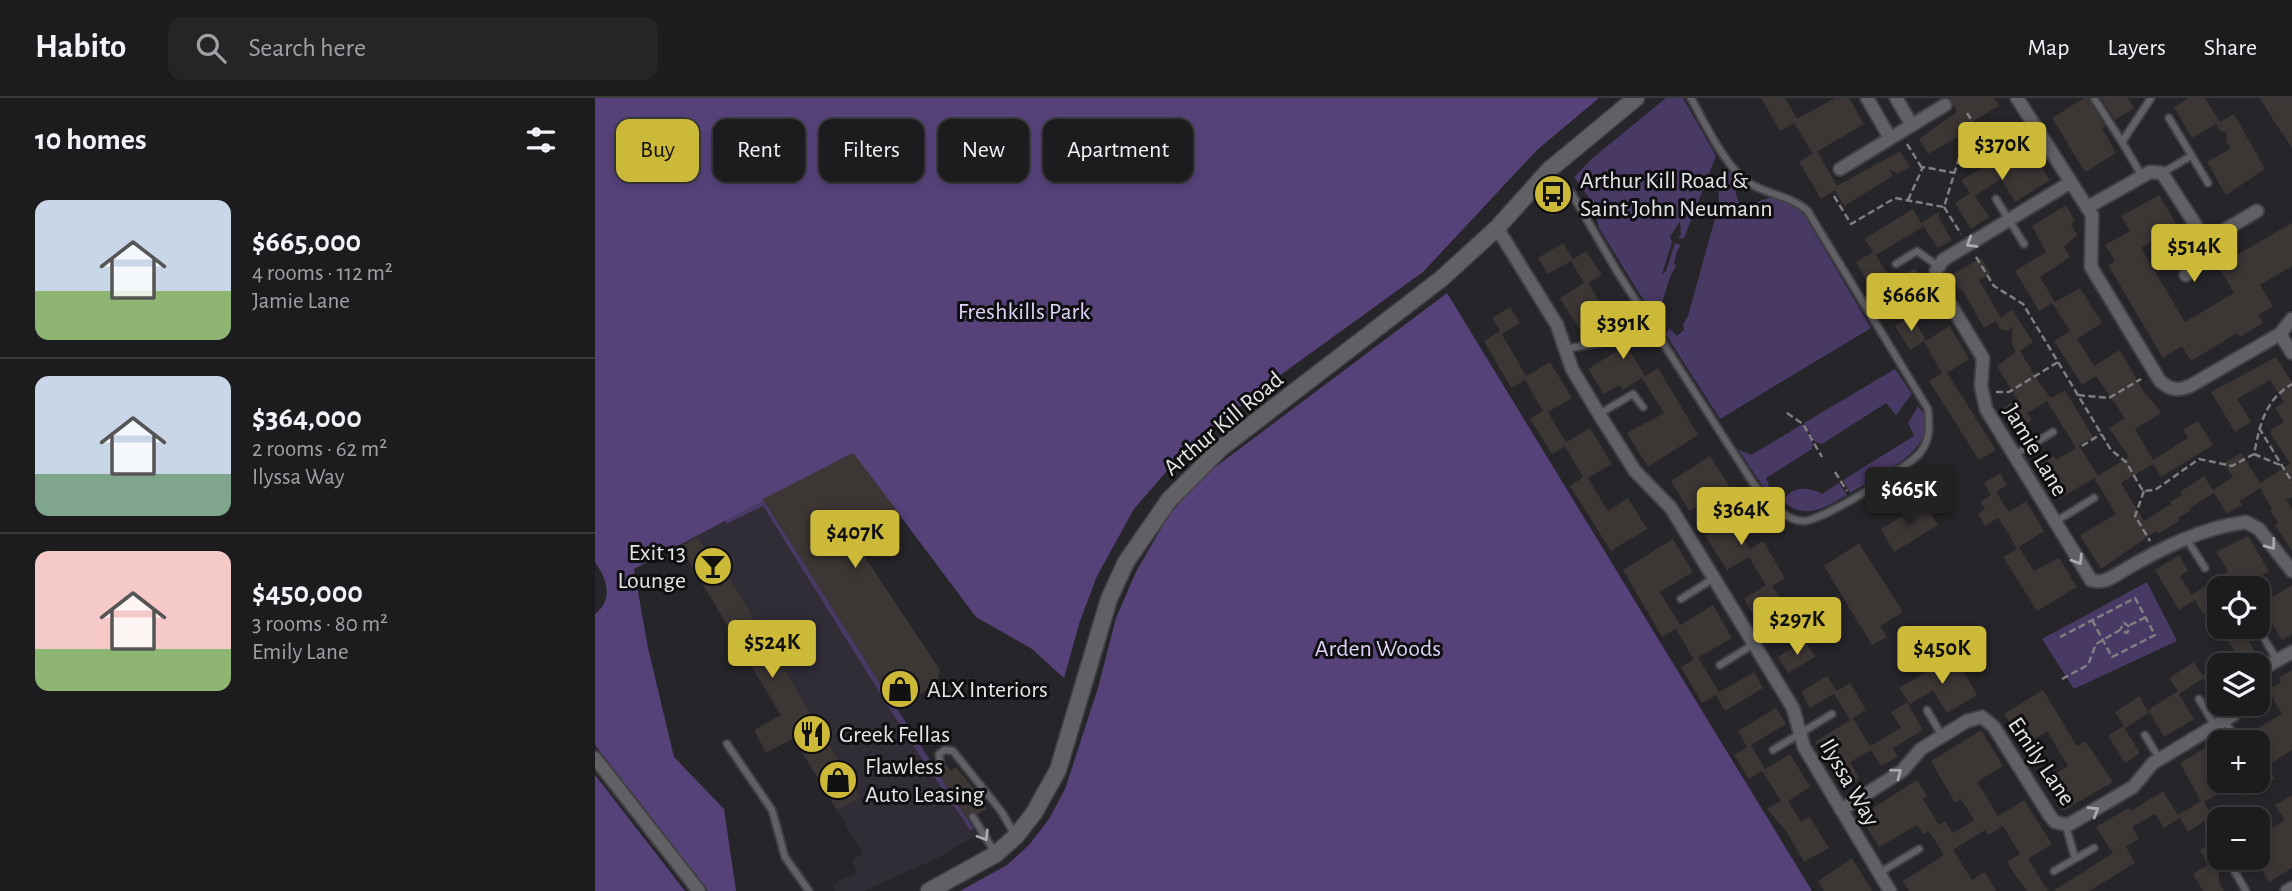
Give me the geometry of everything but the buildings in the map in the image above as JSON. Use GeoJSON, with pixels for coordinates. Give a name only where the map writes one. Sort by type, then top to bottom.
{"type":"FeatureCollection","features":[{"type":"Feature","properties":{"kind":"street","name":"Arthur Kill Road"},"geometry":{"type":"LineString","coordinates":[[929,891],[996,854],[1016,836],[1034,813],[1058,771],[1109,598],[1140,540],[1168,500],[1221,448],[1441,279],[1497,228],[1549,170],[1636,98]]}},
{"type":"Feature","properties":{"kind":"street"},"geometry":{"type":"LineString","coordinates":[[1867,98],[1890,138]]}},
{"type":"Feature","properties":{"kind":"street"},"geometry":{"type":"LineString","coordinates":[[1896,98],[1912,125]]}},
{"type":"Feature","properties":{"kind":"street"},"geometry":{"type":"LineString","coordinates":[[2017,98],[2088,207],[2093,228],[2089,257],[2091,268],[2166,387],[2181,389],[2190,386],[2280,334],[2292,319]]}},
{"type":"Feature","properties":{"kind":"street"},"geometry":{"type":"LineString","coordinates":[[1840,169],[1945,105]]}},
{"type":"Feature","properties":{"kind":"street"},"geometry":{"type":"LineString","coordinates":[[2088,207],[2150,172],[2162,173],[2206,241]]}},
{"type":"Feature","properties":{"kind":"street"},"geometry":{"type":"LineString","coordinates":[[1938,266],[2071,182]]}},
{"type":"Feature","properties":{"kind":"street"},"geometry":{"type":"LineString","coordinates":[[2186,275],[2206,241],[2257,211]]}},
{"type":"Feature","properties":{"kind":"street","name":"Ilyssa Way"},"geometry":{"type":"LineString","coordinates":[[1497,228],[1557,326],[1573,369],[1599,414],[1635,471],[1671,508],[1793,708],[1804,747],[1890,891]]}},
{"type":"Feature","properties":{"kind":"street","name":"Jamie Lane"},"geometry":{"type":"LineString","coordinates":[[1938,266],[1935,271],[1938,284],[1983,358],[1981,386],[1986,409],[2088,576],[2096,582],[2110,579],[2168,545],[2240,523],[2255,524],[2292,571]]}},
{"type":"Feature","properties":{"kind":"street"},"geometry":{"type":"LineString","coordinates":[[2280,334],[2292,353]]}},
{"type":"Feature","properties":{"kind":"street"},"geometry":{"type":"LineString","coordinates":[[2270,664],[2292,652]]}},
{"type":"Feature","properties":{"kind":"street","name":"Emily Lane"},"geometry":{"type":"LineString","coordinates":[[1840,810],[1902,771],[1921,749],[1975,718],[1990,720],[2050,816],[2055,822],[2066,826],[2133,788],[2160,760],[2231,716]]}},
{"type":"Feature","properties":{"kind":"street"},"geometry":{"type":"LineString","coordinates":[[595,758],[698,891]]}},
{"type":"Feature","properties":{"kind":"street"},"geometry":{"type":"LineString","coordinates":[[2287,891],[2292,888]]}},
{"type":"Feature","properties":{"kind":"lane"},"geometry":{"type":"LineString","coordinates":[[1549,170],[1572,194],[1618,273],[1753,483],[1768,501],[1787,516],[1804,522],[1827,514],[1916,459],[1928,440],[1928,409],[1807,211],[1787,196],[1747,182],[1711,134],[1691,98]]}},
{"type":"Feature","properties":{"kind":"lane"},"geometry":{"type":"LineString","coordinates":[[2094,98],[2142,176]]}},
{"type":"Feature","properties":{"kind":"lane"},"geometry":{"type":"LineString","coordinates":[[2122,142],[2151,98]]}},
{"type":"Feature","properties":{"kind":"lane"},"geometry":{"type":"LineString","coordinates":[[2169,118],[2208,183]]}},
{"type":"Feature","properties":{"kind":"lane"},"geometry":{"type":"LineString","coordinates":[[2162,173],[2191,156]]}},
{"type":"Feature","properties":{"kind":"lane"},"geometry":{"type":"LineString","coordinates":[[1996,199],[2024,244]]}},
{"type":"Feature","properties":{"kind":"lane"},"geometry":{"type":"LineString","coordinates":[[1896,264],[1917,251],[1938,266]]}},
{"type":"Feature","properties":{"kind":"lane"},"geometry":{"type":"LineString","coordinates":[[1565,349],[1605,342]]}},
{"type":"Feature","properties":{"kind":"lane"},"geometry":{"type":"LineString","coordinates":[[1599,414],[1633,394],[1643,407]]}},
{"type":"Feature","properties":{"kind":"lane"},"geometry":{"type":"LineString","coordinates":[[2014,455],[2053,432]]}},
{"type":"Feature","properties":{"kind":"lane"},"geometry":{"type":"LineString","coordinates":[[2055,522],[2094,498]]}},
{"type":"Feature","properties":{"kind":"lane"},"geometry":{"type":"LineString","coordinates":[[2186,538],[2204,568]]}},
{"type":"Feature","properties":{"kind":"lane"},"geometry":{"type":"LineString","coordinates":[[1681,599],[1714,579]]}},
{"type":"Feature","properties":{"kind":"lane"},"geometry":{"type":"LineString","coordinates":[[2264,639],[2277,660]]}},
{"type":"Feature","properties":{"kind":"lane"},"geometry":{"type":"LineString","coordinates":[[1720,665],[1754,644]]}},
{"type":"Feature","properties":{"kind":"lane"},"geometry":{"type":"LineString","coordinates":[[2199,699],[2227,730]]}},
{"type":"Feature","properties":{"kind":"lane"},"geometry":{"type":"LineString","coordinates":[[1927,710],[1943,736]]}},
{"type":"Feature","properties":{"kind":"lane"},"geometry":{"type":"LineString","coordinates":[[1773,750],[1832,715]]}},
{"type":"Feature","properties":{"kind":"lane"},"geometry":{"type":"LineString","coordinates":[[2145,735],[2160,760]]}},
{"type":"Feature","properties":{"kind":"lane"},"geometry":{"type":"LineString","coordinates":[[727,744],[772,810],[785,857],[809,891]]}},
{"type":"Feature","properties":{"kind":"lane"},"geometry":{"type":"LineString","coordinates":[[941,767],[939,754],[949,749],[956,753],[1001,811],[1016,836]]}},
{"type":"Feature","properties":{"kind":"lane"},"geometry":{"type":"LineString","coordinates":[[973,817],[996,854]]}},
{"type":"Feature","properties":{"kind":"lane"},"geometry":{"type":"LineString","coordinates":[[2066,826],[2075,858]]}},
{"type":"Feature","properties":{"kind":"lane"},"geometry":{"type":"LineString","coordinates":[[2054,871],[2094,848]]}},
{"type":"Feature","properties":{"kind":"lane"},"geometry":{"type":"LineString","coordinates":[[1879,873],[1919,849]]}},
{"type":"Feature","properties":{"kind":"lane"},"geometry":{"type":"LineString","coordinates":[[2235,872],[2246,891]]}},
{"type":"Feature","properties":{"kind":"path"},"geometry":{"type":"LineString","coordinates":[[1967,114],[2003,171]]}},
{"type":"Feature","properties":{"kind":"path"},"geometry":{"type":"LineString","coordinates":[[1944,207],[1959,158],[2016,124]]}},
{"type":"Feature","properties":{"kind":"path"},"geometry":{"type":"LineString","coordinates":[[1905,139],[1921,168]]}},
{"type":"Feature","properties":{"kind":"path"},"geometry":{"type":"LineString","coordinates":[[1921,168],[1955,173]]}},
{"type":"Feature","properties":{"kind":"path"},"geometry":{"type":"LineString","coordinates":[[1908,200],[1921,168]]}},
{"type":"Feature","properties":{"kind":"path"},"geometry":{"type":"LineString","coordinates":[[1834,195],[1851,224],[1895,198],[1944,207],[1964,238]]}},
{"type":"Feature","properties":{"kind":"path"},"geometry":{"type":"LineString","coordinates":[[1972,251],[1994,286],[2023,304],[2111,450],[2126,462],[2139,487],[2144,491],[2155,490],[2199,459],[2232,466],[2254,454]]}},
{"type":"Feature","properties":{"kind":"path"},"geometry":{"type":"LineString","coordinates":[[1991,392],[2009,392],[2058,362]]}},
{"type":"Feature","properties":{"kind":"path"},"geometry":{"type":"LineString","coordinates":[[2078,395],[2109,398],[2141,379]]}},
{"type":"Feature","properties":{"kind":"path"},"geometry":{"type":"LineString","coordinates":[[2254,454],[2259,428],[2275,396],[2292,384]]}},
{"type":"Feature","properties":{"kind":"path"},"geometry":{"type":"LineString","coordinates":[[1787,413],[1803,424],[1822,457]]}},
{"type":"Feature","properties":{"kind":"path"},"geometry":{"type":"LineString","coordinates":[[2259,428],[2292,482]]}},
{"type":"Feature","properties":{"kind":"path"},"geometry":{"type":"LineString","coordinates":[[2082,446],[2101,433]]}},
{"type":"Feature","properties":{"kind":"path"},"geometry":{"type":"LineString","coordinates":[[2254,454],[2282,466]]}},
{"type":"Feature","properties":{"kind":"path"},"geometry":{"type":"LineString","coordinates":[[1835,472],[1849,494]]}},
{"type":"Feature","properties":{"kind":"path"},"geometry":{"type":"LineString","coordinates":[[2144,491],[2135,516],[2151,543]]}},
{"type":"Feature","properties":{"kind":"path"},"geometry":{"type":"LineString","coordinates":[[2060,637],[2092,620],[2136,598],[2155,635],[2112,657],[2092,620]]}},
{"type":"Feature","properties":{"kind":"path"},"geometry":{"type":"LineString","coordinates":[[2062,679],[2088,666],[2094,647],[2120,630],[2122,624],[2129,626],[2146,617]]}},
{"type":"Feature","properties":{"kind":"path"},"geometry":{"type":"LineString","coordinates":[[2120,630],[2127,633],[2129,626]]}},
{"type":"Feature","properties":{"kind":"shaded area"},"geometry":{"type":"Polygon","coordinates":[[[1666,98],[1683,98],[1716,156],[1684,238],[1678,239],[1681,234],[1680,221],[1670,237],[1672,242],[1662,274],[1666,271],[1675,243],[1681,245],[1658,316],[1652,314],[1599,228],[1594,205],[1574,177],[1595,156],[1666,98]]]}},
{"type":"Feature","properties":{"kind":"shaded area"},"geometry":{"type":"Polygon","coordinates":[[[1724,168],[1735,176],[1740,205],[1780,197],[1802,211],[1871,328],[1720,419],[1666,335],[1669,328],[1677,336],[1684,330],[1683,325],[1688,316],[1719,204],[1718,180],[1724,168]]]}},
{"type":"Feature","properties":{"kind":"shaded area"},"geometry":{"type":"Polygon","coordinates":[[[1895,369],[1912,394],[1896,415],[1886,403],[1822,444],[1815,442],[1804,423],[1895,369]]]}},
{"type":"Feature","properties":{"kind":"shaded area"},"geometry":{"type":"Polygon","coordinates":[[[1918,406],[1926,420],[1925,433],[1917,446],[1891,469],[1850,493],[1843,480],[1914,436],[1908,423],[1918,406]]]}},
{"type":"Feature","properties":{"kind":"shaded area"},"geometry":{"type":"Polygon","coordinates":[[[1803,424],[1813,443],[1812,449],[1766,478],[1769,485],[1766,491],[1738,449],[1751,455],[1803,424]]]}},
{"type":"Feature","properties":{"kind":"shaded area"},"geometry":{"type":"Polygon","coordinates":[[[1839,483],[1847,495],[1823,508],[1800,510],[1783,502],[1795,490],[1806,489],[1822,494],[1839,483]]]}},
{"type":"Feature","properties":{"kind":"shaded area"},"geometry":{"type":"Polygon","coordinates":[[[763,499],[977,835],[940,857],[864,891],[836,891],[833,885],[857,872],[852,860],[863,854],[678,544],[763,499]]]}},
{"type":"Feature","properties":{"kind":"shaded area"},"geometry":{"type":"Polygon","coordinates":[[[763,499],[974,829],[970,830],[910,741],[763,506],[727,524],[725,519],[763,499]]]}},
{"type":"Feature","properties":{"kind":"shaded area"},"geometry":{"type":"Polygon","coordinates":[[[2147,582],[2177,641],[2074,689],[2042,639],[2147,582]]]}},
{"type":"Feature","properties":{"kind":"green space","name":"Freshkills Park"},"geometry":{"type":"Polygon","coordinates":[[[595,98],[1599,98],[1537,150],[1423,272],[1265,386],[1179,457],[1134,509],[1097,576],[1080,621],[1064,678],[1032,649],[976,617],[853,453],[634,569],[648,648],[674,757],[724,809],[736,891],[708,891],[595,745],[595,614],[605,602],[607,589],[595,562],[595,98]]]}},
{"type":"Feature","properties":{"kind":"green space","name":"Arden Woods"},"geometry":{"type":"Polygon","coordinates":[[[1447,293],[1812,891],[960,891],[1007,865],[1029,845],[1049,819],[1065,789],[1098,688],[1116,618],[1136,572],[1168,516],[1202,477],[1447,293]]]}},
{"type":"Feature","properties":{"kind":"green space"},"geometry":{"type":"Polygon","coordinates":[[[595,775],[685,891],[595,891],[595,775]]]}},
{"type":"Feature","properties":{"kind":"place","name":"Arthur Kill Road & Saint John Neumann"},"geometry":{"type":"Point","coordinates":[1553,194]}},
{"type":"Feature","properties":{"kind":"place","name":"Exit 13 Lounge"},"geometry":{"type":"Point","coordinates":[713,566]}},
{"type":"Feature","properties":{"kind":"place","name":"ALX Interiors"},"geometry":{"type":"Point","coordinates":[900,689]}},
{"type":"Feature","properties":{"kind":"place","name":"Greek Fellas"},"geometry":{"type":"Point","coordinates":[812,734]}},
{"type":"Feature","properties":{"kind":"place","name":"Flawless Auto Leasing"},"geometry":{"type":"Point","coordinates":[838,780]}}]}
